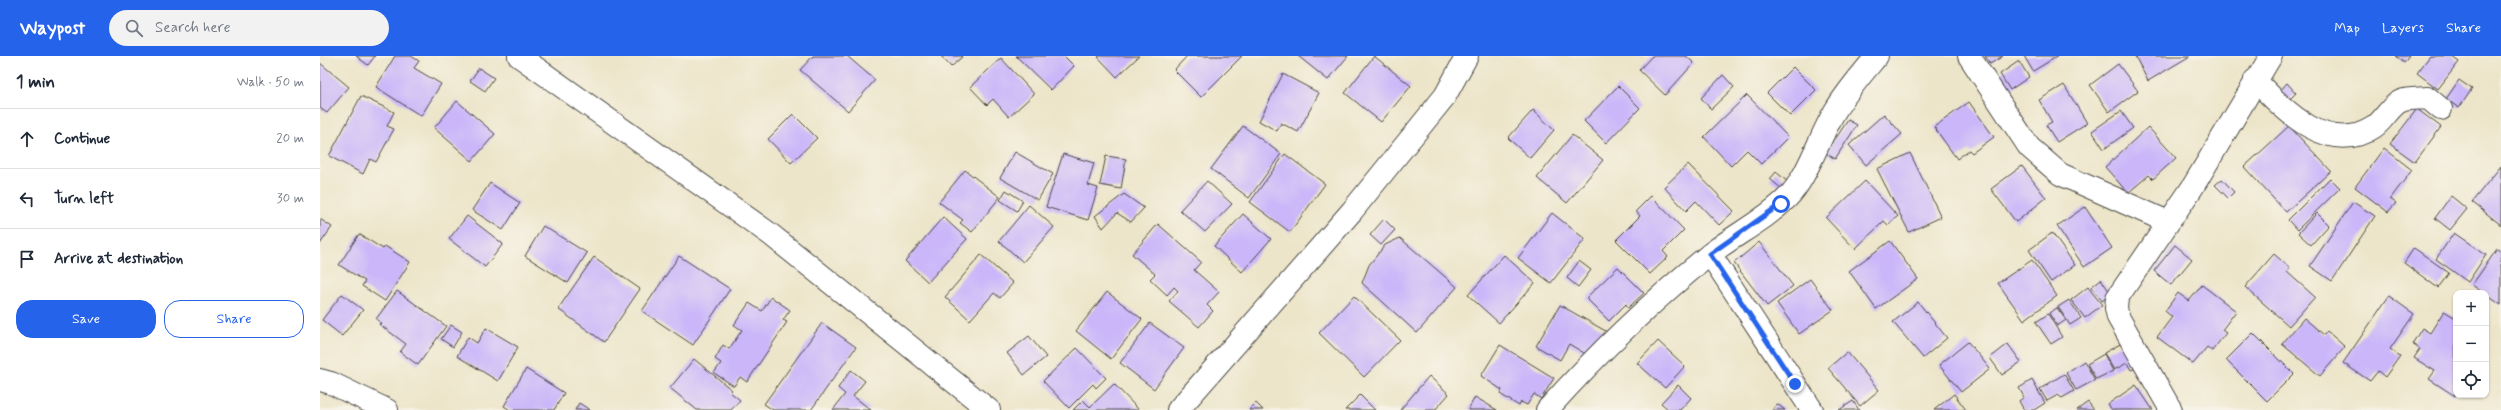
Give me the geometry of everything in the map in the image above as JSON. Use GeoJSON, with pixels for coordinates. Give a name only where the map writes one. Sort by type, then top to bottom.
{"type":"FeatureCollection","features":[{"type":"Feature","properties":{"kind":"street"},"geometry":{"type":"LineString","coordinates":[[520,56],[770,234],[989,410]]}},
{"type":"Feature","properties":{"kind":"street"},"geometry":{"type":"LineString","coordinates":[[1178,410],[1352,210],[1444,96],[1467,56]]}},
{"type":"Feature","properties":{"kind":"street"},"geometry":{"type":"LineString","coordinates":[[1547,410],[1571,383],[1653,302],[1710,254],[1774,210],[1788,197],[1800,180],[1835,111],[1852,86],[1877,56]]}},
{"type":"Feature","properties":{"kind":"street"},"geometry":{"type":"LineString","coordinates":[[1969,56],[2030,147],[2060,174],[2168,222]]}},
{"type":"Feature","properties":{"kind":"street"},"geometry":{"type":"LineString","coordinates":[[2171,410],[2118,317],[2116,308],[2122,288],[2192,188],[2255,80],[2271,56]]}},
{"type":"Feature","properties":{"kind":"street"},"geometry":{"type":"LineString","coordinates":[[2255,80],[2287,112],[2323,134],[2351,138],[2375,126],[2400,101],[2428,98],[2441,109]]}},
{"type":"Feature","properties":{"kind":"street"},"geometry":{"type":"LineString","coordinates":[[1710,254],[1812,410]]}},
{"type":"Feature","properties":{"kind":"street"},"geometry":{"type":"LineString","coordinates":[[320,380],[331,383],[387,410]]}},
{"type":"Feature","properties":{"kind":"building"},"geometry":{"type":"Polygon","coordinates":[[[356,56],[375,56],[368,65],[356,56]]]}},
{"type":"Feature","properties":{"kind":"building"},"geometry":{"type":"Polygon","coordinates":[[[395,56],[411,56],[419,61],[414,68],[441,84],[421,116],[376,87],[395,56]]]}},
{"type":"Feature","properties":{"kind":"building"},"geometry":{"type":"Polygon","coordinates":[[[813,56],[847,56],[875,80],[848,111],[800,70],[813,56]]]}},
{"type":"Feature","properties":{"kind":"building"},"geometry":{"type":"Polygon","coordinates":[[[941,56],[963,56],[951,67],[941,56]]]}},
{"type":"Feature","properties":{"kind":"building"},"geometry":{"type":"Polygon","coordinates":[[[1016,56],[1064,56],[1074,66],[1051,90],[1016,56]]]}},
{"type":"Feature","properties":{"kind":"building"},"geometry":{"type":"Polygon","coordinates":[[[1139,56],[1117,77],[1098,57],[1139,56]]]}},
{"type":"Feature","properties":{"kind":"building"},"geometry":{"type":"Polygon","coordinates":[[[1187,56],[1242,56],[1201,97],[1174,70],[1187,56]]]}},
{"type":"Feature","properties":{"kind":"building"},"geometry":{"type":"Polygon","coordinates":[[[1298,56],[1348,56],[1328,80],[1298,56]]]}},
{"type":"Feature","properties":{"kind":"building"},"geometry":{"type":"Polygon","coordinates":[[[1374,56],[1411,86],[1381,122],[1345,93],[1374,56]]]}},
{"type":"Feature","properties":{"kind":"building"},"geometry":{"type":"Polygon","coordinates":[[[1652,56],[1686,56],[1694,63],[1665,95],[1639,70],[1652,56]]]}},
{"type":"Feature","properties":{"kind":"building"},"geometry":{"type":"Polygon","coordinates":[[[1985,56],[2003,56],[1990,64],[1985,56]]]}},
{"type":"Feature","properties":{"kind":"building"},"geometry":{"type":"Polygon","coordinates":[[[2024,56],[2058,56],[2033,71],[2024,56]]]}},
{"type":"Feature","properties":{"kind":"building"},"geometry":{"type":"Polygon","coordinates":[[[2135,56],[2190,56],[2148,81],[2135,56]]]}},
{"type":"Feature","properties":{"kind":"building"},"geometry":{"type":"Polygon","coordinates":[[[2396,56],[2409,56],[2404,63],[2396,56]]]}},
{"type":"Feature","properties":{"kind":"building"},"geometry":{"type":"Polygon","coordinates":[[[2430,56],[2451,56],[2459,62],[2438,89],[2417,73],[2430,56]]]}},
{"type":"Feature","properties":{"kind":"building"},"geometry":{"type":"Polygon","coordinates":[[[1001,58],[1034,94],[1009,117],[993,99],[987,105],[970,87],[1001,58]]]}},
{"type":"Feature","properties":{"kind":"building"},"geometry":{"type":"Polygon","coordinates":[[[2019,61],[2029,77],[2010,90],[2000,74],[2019,61]]]}},
{"type":"Feature","properties":{"kind":"building"},"geometry":{"type":"Polygon","coordinates":[[[320,63],[349,87],[327,113],[320,108],[320,63]]]}},
{"type":"Feature","properties":{"kind":"building"},"geometry":{"type":"Polygon","coordinates":[[[2118,64],[2138,91],[2109,112],[2090,85],[2118,64]]]}},
{"type":"Feature","properties":{"kind":"building"},"geometry":{"type":"Polygon","coordinates":[[[1793,67],[1816,90],[1790,116],[1767,93],[1793,67]]]}},
{"type":"Feature","properties":{"kind":"building"},"geometry":{"type":"Polygon","coordinates":[[[479,68],[494,78],[485,91],[470,81],[479,68]]]}},
{"type":"Feature","properties":{"kind":"building"},"geometry":{"type":"Polygon","coordinates":[[[1283,74],[1319,93],[1298,132],[1281,123],[1277,131],[1259,121],[1283,74]]]}},
{"type":"Feature","properties":{"kind":"building"},"geometry":{"type":"Polygon","coordinates":[[[1723,75],[1734,87],[1711,109],[1701,98],[1723,75]]]}},
{"type":"Feature","properties":{"kind":"building"},"geometry":{"type":"Polygon","coordinates":[[[2459,80],[2472,89],[2459,108],[2446,99],[2459,80]]]}},
{"type":"Feature","properties":{"kind":"building"},"geometry":{"type":"Polygon","coordinates":[[[2287,83],[2296,93],[2288,101],[2279,92],[2287,83]]]}},
{"type":"Feature","properties":{"kind":"building"},"geometry":{"type":"Polygon","coordinates":[[[2064,85],[2087,123],[2057,142],[2046,125],[2052,122],[2039,100],[2064,85]]]}},
{"type":"Feature","properties":{"kind":"building"},"geometry":{"type":"Polygon","coordinates":[[[1618,86],[1640,108],[1606,143],[1584,121],[1618,86]]]}},
{"type":"Feature","properties":{"kind":"building"},"geometry":{"type":"Polygon","coordinates":[[[1747,95],[1788,137],[1761,164],[1747,150],[1731,166],[1704,137],[1747,95]]]}},
{"type":"Feature","properties":{"kind":"building"},"geometry":{"type":"Polygon","coordinates":[[[361,96],[394,112],[387,126],[394,129],[376,162],[370,159],[363,174],[329,156],[361,96]]]}},
{"type":"Feature","properties":{"kind":"building"},"geometry":{"type":"Polygon","coordinates":[[[457,101],[495,134],[472,161],[434,128],[457,101]]]}},
{"type":"Feature","properties":{"kind":"building"},"geometry":{"type":"Polygon","coordinates":[[[1969,102],[1994,137],[1972,153],[1969,150],[1957,159],[1934,127],[1969,102]]]}},
{"type":"Feature","properties":{"kind":"building"},"geometry":{"type":"Polygon","coordinates":[[[2417,109],[2441,127],[2415,162],[2390,144],[2417,109]]]}},
{"type":"Feature","properties":{"kind":"building"},"geometry":{"type":"Polygon","coordinates":[[[1533,110],[1554,130],[1530,158],[1508,138],[1533,110]]]}},
{"type":"Feature","properties":{"kind":"building"},"geometry":{"type":"Polygon","coordinates":[[[2121,111],[2133,128],[2104,149],[2092,131],[2121,111]]]}},
{"type":"Feature","properties":{"kind":"building"},"geometry":{"type":"Polygon","coordinates":[[[793,114],[817,138],[791,163],[768,139],[793,114]]]}},
{"type":"Feature","properties":{"kind":"building"},"geometry":{"type":"Polygon","coordinates":[[[1884,114],[1902,134],[1866,165],[1849,145],[1884,114]]]}},
{"type":"Feature","properties":{"kind":"building"},"geometry":{"type":"Polygon","coordinates":[[[1848,120],[1857,125],[1835,159],[1826,153],[1848,120]]]}},
{"type":"Feature","properties":{"kind":"building"},"geometry":{"type":"Polygon","coordinates":[[[1243,126],[1281,154],[1249,198],[1211,169],[1243,126]]]}},
{"type":"Feature","properties":{"kind":"building"},"geometry":{"type":"Polygon","coordinates":[[[2289,126],[2331,171],[2286,212],[2244,167],[2289,126]]]}},
{"type":"Feature","properties":{"kind":"building"},"geometry":{"type":"Polygon","coordinates":[[[2148,127],[2176,158],[2153,179],[2149,175],[2128,193],[2105,167],[2148,127]]]}},
{"type":"Feature","properties":{"kind":"building"},"geometry":{"type":"Polygon","coordinates":[[[1572,135],[1603,160],[1567,203],[1537,178],[1572,135]]]}},
{"type":"Feature","properties":{"kind":"building"},"geometry":{"type":"Polygon","coordinates":[[[2384,148],[2412,170],[2390,199],[2396,203],[2388,212],[2355,187],[2384,148]]]}},
{"type":"Feature","properties":{"kind":"building"},"geometry":{"type":"Polygon","coordinates":[[[1015,152],[1053,174],[1038,200],[1000,178],[1015,152]]]}},
{"type":"Feature","properties":{"kind":"building"},"geometry":{"type":"Polygon","coordinates":[[[1910,153],[1941,217],[1909,232],[1877,169],[1910,153]]]}},
{"type":"Feature","properties":{"kind":"building"},"geometry":{"type":"Polygon","coordinates":[[[1063,154],[1094,163],[1088,185],[1098,188],[1088,220],[1046,207],[1063,154]]]}},
{"type":"Feature","properties":{"kind":"building"},"geometry":{"type":"Polygon","coordinates":[[[1285,154],[1325,184],[1290,232],[1250,202],[1285,154]]]}},
{"type":"Feature","properties":{"kind":"building"},"geometry":{"type":"Polygon","coordinates":[[[1106,156],[1126,159],[1121,189],[1100,185],[1106,156]]]}},
{"type":"Feature","properties":{"kind":"building"},"geometry":{"type":"Polygon","coordinates":[[[1688,164],[1734,211],[1719,225],[1696,201],[1686,211],[1664,187],[1688,164]]]}},
{"type":"Feature","properties":{"kind":"building"},"geometry":{"type":"Polygon","coordinates":[[[2022,166],[2046,198],[2016,222],[1991,189],[2022,166]]]}},
{"type":"Feature","properties":{"kind":"building"},"geometry":{"type":"Polygon","coordinates":[[[2501,166],[2501,225],[2472,202],[2501,166]]]}},
{"type":"Feature","properties":{"kind":"building"},"geometry":{"type":"Polygon","coordinates":[[[965,170],[1000,197],[972,232],[960,223],[963,220],[939,202],[965,170]]]}},
{"type":"Feature","properties":{"kind":"building"},"geometry":{"type":"Polygon","coordinates":[[[1776,172],[1788,182],[1782,189],[1770,179],[1776,172]]]}},
{"type":"Feature","properties":{"kind":"building"},"geometry":{"type":"Polygon","coordinates":[[[2330,178],[2340,188],[2297,230],[2288,220],[2330,178]]]}},
{"type":"Feature","properties":{"kind":"building"},"geometry":{"type":"Polygon","coordinates":[[[2222,179],[2234,192],[2228,198],[2215,185],[2222,179]]]}},
{"type":"Feature","properties":{"kind":"building"},"geometry":{"type":"Polygon","coordinates":[[[1207,181],[1232,204],[1205,232],[1180,210],[1207,181]]]}},
{"type":"Feature","properties":{"kind":"building"},"geometry":{"type":"Polygon","coordinates":[[[1865,181],[1898,216],[1888,225],[1884,221],[1855,249],[1826,218],[1865,181]]]}},
{"type":"Feature","properties":{"kind":"building"},"geometry":{"type":"Polygon","coordinates":[[[490,183],[520,203],[503,230],[472,210],[490,183]]]}},
{"type":"Feature","properties":{"kind":"building"},"geometry":{"type":"Polygon","coordinates":[[[1006,190],[1023,201],[1017,211],[1000,200],[1006,190]]]}},
{"type":"Feature","properties":{"kind":"building"},"geometry":{"type":"Polygon","coordinates":[[[1124,194],[1144,208],[1131,222],[1117,213],[1103,228],[1095,216],[1124,194]]]}},
{"type":"Feature","properties":{"kind":"building"},"geometry":{"type":"Polygon","coordinates":[[[1651,196],[1684,230],[1663,251],[1668,257],[1650,274],[1616,240],[1640,216],[1636,211],[1651,196]]]}},
{"type":"Feature","properties":{"kind":"building"},"geometry":{"type":"Polygon","coordinates":[[[2451,196],[2467,209],[2450,230],[2435,218],[2451,196]]]}},
{"type":"Feature","properties":{"kind":"building"},"geometry":{"type":"Polygon","coordinates":[[[2353,202],[2375,216],[2332,281],[2310,266],[2353,202]]]}},
{"type":"Feature","properties":{"kind":"building"},"geometry":{"type":"Polygon","coordinates":[[[1029,205],[1054,227],[1023,262],[999,241],[1029,205]]]}},
{"type":"Feature","properties":{"kind":"building"},"geometry":{"type":"Polygon","coordinates":[[[2085,207],[2112,248],[2084,267],[2057,226],[2085,207]]]}},
{"type":"Feature","properties":{"kind":"building"},"geometry":{"type":"Polygon","coordinates":[[[1552,213],[1585,239],[1551,283],[1518,258],[1552,213]]]}},
{"type":"Feature","properties":{"kind":"building"},"geometry":{"type":"Polygon","coordinates":[[[2317,213],[2329,225],[2311,245],[2298,233],[2317,213]]]}},
{"type":"Feature","properties":{"kind":"building"},"geometry":{"type":"Polygon","coordinates":[[[1243,214],[1271,239],[1242,272],[1214,246],[1243,214]]]}},
{"type":"Feature","properties":{"kind":"building"},"geometry":{"type":"Polygon","coordinates":[[[467,216],[503,244],[485,267],[449,239],[467,216]]]}},
{"type":"Feature","properties":{"kind":"building"},"geometry":{"type":"Polygon","coordinates":[[[943,217],[967,239],[928,282],[905,261],[943,217]]]}},
{"type":"Feature","properties":{"kind":"building"},"geometry":{"type":"Polygon","coordinates":[[[320,219],[332,227],[320,244],[320,219]]]}},
{"type":"Feature","properties":{"kind":"building"},"geometry":{"type":"Polygon","coordinates":[[[1384,219],[1395,230],[1381,245],[1370,235],[1384,219]]]}},
{"type":"Feature","properties":{"kind":"building"},"geometry":{"type":"Polygon","coordinates":[[[1158,224],[1201,262],[1194,270],[1219,292],[1207,305],[1213,311],[1199,327],[1169,301],[1178,291],[1174,287],[1167,295],[1150,279],[1155,274],[1132,254],[1158,224]]]}},
{"type":"Feature","properties":{"kind":"building"},"geometry":{"type":"Polygon","coordinates":[[[543,226],[587,253],[568,283],[525,256],[543,226]]]}},
{"type":"Feature","properties":{"kind":"building"},"geometry":{"type":"Polygon","coordinates":[[[2052,233],[2075,265],[2051,282],[2029,250],[2052,233]]]}},
{"type":"Feature","properties":{"kind":"building"},"geometry":{"type":"Polygon","coordinates":[[[2454,233],[2486,255],[2468,282],[2436,259],[2454,233]]]}},
{"type":"Feature","properties":{"kind":"building"},"geometry":{"type":"Polygon","coordinates":[[[359,234],[383,249],[385,246],[410,262],[385,301],[362,286],[365,281],[339,265],[359,234]]]}},
{"type":"Feature","properties":{"kind":"building"},"geometry":{"type":"Polygon","coordinates":[[[1400,238],[1457,287],[1417,333],[1362,283],[1369,265],[1385,245],[1400,238]]]}},
{"type":"Feature","properties":{"kind":"building"},"geometry":{"type":"Polygon","coordinates":[[[1890,241],[1918,279],[1876,309],[1849,271],[1890,241]]]}},
{"type":"Feature","properties":{"kind":"building"},"geometry":{"type":"Polygon","coordinates":[[[1759,242],[1793,286],[1767,306],[1734,263],[1759,242]]]}},
{"type":"Feature","properties":{"kind":"building"},"geometry":{"type":"Polygon","coordinates":[[[2175,245],[2192,259],[2171,285],[2154,271],[2175,245]]]}},
{"type":"Feature","properties":{"kind":"building"},"geometry":{"type":"Polygon","coordinates":[[[2414,248],[2449,273],[2438,288],[2404,263],[2414,248]]]}},
{"type":"Feature","properties":{"kind":"building"},"geometry":{"type":"Polygon","coordinates":[[[2497,249],[2501,252],[2501,305],[2489,297],[2489,290],[2479,290],[2472,285],[2497,249]]]}},
{"type":"Feature","properties":{"kind":"building"},"geometry":{"type":"Polygon","coordinates":[[[2274,254],[2290,268],[2287,272],[2315,297],[2289,326],[2245,287],[2274,254]]]}},
{"type":"Feature","properties":{"kind":"building"},"geometry":{"type":"Polygon","coordinates":[[[981,255],[1013,283],[1000,298],[994,293],[970,320],[945,297],[981,255]]]}},
{"type":"Feature","properties":{"kind":"building"},"geometry":{"type":"Polygon","coordinates":[[[1504,255],[1535,283],[1499,323],[1468,295],[1504,255]]]}},
{"type":"Feature","properties":{"kind":"building"},"geometry":{"type":"Polygon","coordinates":[[[679,256],[730,289],[693,345],[642,311],[679,256]]]}},
{"type":"Feature","properties":{"kind":"building"},"geometry":{"type":"Polygon","coordinates":[[[594,257],[640,289],[604,342],[558,309],[594,257]]]}},
{"type":"Feature","properties":{"kind":"building"},"geometry":{"type":"Polygon","coordinates":[[[2032,260],[2057,296],[2024,320],[1998,283],[2032,260]]]}},
{"type":"Feature","properties":{"kind":"building"},"geometry":{"type":"Polygon","coordinates":[[[1579,261],[1591,270],[1578,287],[1567,278],[1579,261]]]}},
{"type":"Feature","properties":{"kind":"building"},"geometry":{"type":"Polygon","coordinates":[[[1618,267],[1644,293],[1628,308],[1626,304],[1609,321],[1586,298],[1618,267]]]}},
{"type":"Feature","properties":{"kind":"building"},"geometry":{"type":"Polygon","coordinates":[[[1810,279],[1833,310],[1799,334],[1777,303],[1810,279]]]}},
{"type":"Feature","properties":{"kind":"building"},"geometry":{"type":"Polygon","coordinates":[[[2101,279],[2111,294],[2102,301],[2091,287],[2101,279]]]}},
{"type":"Feature","properties":{"kind":"building"},"geometry":{"type":"Polygon","coordinates":[[[2202,285],[2236,311],[2222,330],[2226,333],[2212,351],[2207,347],[2193,364],[2157,337],[2172,317],[2165,311],[2178,293],[2189,301],[2202,285]]]}},
{"type":"Feature","properties":{"kind":"building"},"geometry":{"type":"Polygon","coordinates":[[[2088,287],[2102,305],[2085,318],[2071,300],[2088,287]]]}},
{"type":"Feature","properties":{"kind":"building"},"geometry":{"type":"Polygon","coordinates":[[[397,291],[446,326],[418,365],[400,352],[406,344],[379,324],[381,323],[376,319],[397,291]]]}},
{"type":"Feature","properties":{"kind":"building"},"geometry":{"type":"Polygon","coordinates":[[[1107,292],[1142,319],[1111,359],[1076,331],[1107,292]]]}},
{"type":"Feature","properties":{"kind":"building"},"geometry":{"type":"Polygon","coordinates":[[[342,294],[363,310],[342,336],[322,320],[342,294]]]}},
{"type":"Feature","properties":{"kind":"building"},"geometry":{"type":"Polygon","coordinates":[[[1354,296],[1400,340],[1364,377],[1319,333],[1354,296]]]}},
{"type":"Feature","properties":{"kind":"building"},"geometry":{"type":"Polygon","coordinates":[[[2389,296],[2414,314],[2390,349],[2400,356],[2385,377],[2378,371],[2370,381],[2343,363],[2389,296]]]}},
{"type":"Feature","properties":{"kind":"building"},"geometry":{"type":"Polygon","coordinates":[[[771,297],[790,310],[783,320],[787,322],[747,382],[740,377],[734,386],[714,373],[721,363],[715,359],[723,345],[729,349],[742,330],[734,325],[749,303],[762,311],[771,297]]]}},
{"type":"Feature","properties":{"kind":"building"},"geometry":{"type":"Polygon","coordinates":[[[2069,300],[2081,318],[2070,325],[2058,307],[2069,300]]]}},
{"type":"Feature","properties":{"kind":"building"},"geometry":{"type":"Polygon","coordinates":[[[1918,302],[1947,338],[1923,358],[1893,322],[1918,302]]]}},
{"type":"Feature","properties":{"kind":"building"},"geometry":{"type":"Polygon","coordinates":[[[1560,305],[1609,333],[1594,359],[1569,344],[1560,360],[1536,346],[1560,305]]]}},
{"type":"Feature","properties":{"kind":"building"},"geometry":{"type":"Polygon","coordinates":[[[2057,308],[2066,320],[2057,326],[2049,313],[2057,308]]]}},
{"type":"Feature","properties":{"kind":"building"},"geometry":{"type":"Polygon","coordinates":[[[2444,311],[2453,316],[2453,395],[2429,379],[2435,371],[2414,358],[2420,349],[2412,344],[2422,328],[2430,333],[2444,311]]]}},
{"type":"Feature","properties":{"kind":"building"},"geometry":{"type":"Polygon","coordinates":[[[2048,314],[2062,337],[2051,344],[2036,322],[2048,314]]]}},
{"type":"Feature","properties":{"kind":"building"},"geometry":{"type":"Polygon","coordinates":[[[2304,318],[2324,335],[2327,331],[2345,347],[2320,376],[2282,344],[2304,318]]]}},
{"type":"Feature","properties":{"kind":"building"},"geometry":{"type":"Polygon","coordinates":[[[822,323],[856,347],[811,410],[773,410],[764,404],[822,323]]]}},
{"type":"Feature","properties":{"kind":"building"},"geometry":{"type":"Polygon","coordinates":[[[1150,323],[1184,348],[1154,389],[1120,363],[1150,323]]]}},
{"type":"Feature","properties":{"kind":"building"},"geometry":{"type":"Polygon","coordinates":[[[451,325],[462,332],[453,347],[441,339],[451,325]]]}},
{"type":"Feature","properties":{"kind":"building"},"geometry":{"type":"Polygon","coordinates":[[[486,328],[518,347],[498,381],[457,356],[468,337],[477,343],[486,328]]]}},
{"type":"Feature","properties":{"kind":"building"},"geometry":{"type":"Polygon","coordinates":[[[2253,333],[2294,374],[2267,401],[2226,360],[2253,333]]]}},
{"type":"Feature","properties":{"kind":"building"},"geometry":{"type":"Polygon","coordinates":[[[1029,336],[1046,357],[1024,375],[1007,353],[1029,336]]]}},
{"type":"Feature","properties":{"kind":"building"},"geometry":{"type":"Polygon","coordinates":[[[1658,341],[1685,366],[1665,388],[1637,363],[1658,341]]]}},
{"type":"Feature","properties":{"kind":"building"},"geometry":{"type":"Polygon","coordinates":[[[1968,342],[1990,369],[1961,392],[1939,365],[1968,342]]]}},
{"type":"Feature","properties":{"kind":"building"},"geometry":{"type":"Polygon","coordinates":[[[2124,342],[2138,367],[2131,370],[2127,363],[2114,370],[2104,353],[2124,342]]]}},
{"type":"Feature","properties":{"kind":"building"},"geometry":{"type":"Polygon","coordinates":[[[2008,344],[2021,362],[2002,375],[1990,358],[2008,344]]]}},
{"type":"Feature","properties":{"kind":"building"},"geometry":{"type":"Polygon","coordinates":[[[1500,345],[1554,378],[1541,399],[1534,394],[1527,405],[1521,402],[1519,406],[1500,394],[1502,390],[1481,376],[1500,345]]]}},
{"type":"Feature","properties":{"kind":"building"},"geometry":{"type":"Polygon","coordinates":[[[1077,348],[1106,378],[1096,388],[1093,384],[1069,408],[1043,381],[1077,348]]]}},
{"type":"Feature","properties":{"kind":"building"},"geometry":{"type":"Polygon","coordinates":[[[1847,352],[1879,390],[1860,406],[1828,368],[1847,352]]]}},
{"type":"Feature","properties":{"kind":"building"},"geometry":{"type":"Polygon","coordinates":[[[2104,354],[2113,371],[2096,379],[2087,364],[2104,354]]]}},
{"type":"Feature","properties":{"kind":"building"},"geometry":{"type":"Polygon","coordinates":[[[694,359],[732,390],[730,392],[740,400],[731,410],[697,410],[670,388],[694,359]]]}},
{"type":"Feature","properties":{"kind":"building"},"geometry":{"type":"Polygon","coordinates":[[[2084,361],[2095,380],[2076,390],[2066,373],[2084,361]]]}},
{"type":"Feature","properties":{"kind":"building"},"geometry":{"type":"Polygon","coordinates":[[[526,369],[564,393],[554,410],[510,410],[504,406],[526,369]]]}},
{"type":"Feature","properties":{"kind":"building"},"geometry":{"type":"Polygon","coordinates":[[[851,370],[865,381],[853,396],[871,410],[833,410],[845,394],[838,388],[851,370]]]}},
{"type":"Feature","properties":{"kind":"building"},"geometry":{"type":"Polygon","coordinates":[[[2064,374],[2074,391],[2062,398],[2058,395],[2047,401],[2040,389],[2064,374]]]}},
{"type":"Feature","properties":{"kind":"building"},"geometry":{"type":"Polygon","coordinates":[[[1429,376],[1449,394],[1435,410],[1400,410],[1429,376]]]}},
{"type":"Feature","properties":{"kind":"building"},"geometry":{"type":"Polygon","coordinates":[[[2032,380],[2045,403],[2034,410],[2024,410],[2019,401],[2024,397],[2019,388],[2032,380]]]}},
{"type":"Feature","properties":{"kind":"building"},"geometry":{"type":"Polygon","coordinates":[[[1114,384],[1139,410],[1073,410],[1083,400],[1090,407],[1114,384]]]}},
{"type":"Feature","properties":{"kind":"building"},"geometry":{"type":"Polygon","coordinates":[[[1678,385],[1691,398],[1680,410],[1669,410],[1661,403],[1678,385]]]}},
{"type":"Feature","properties":{"kind":"building"},"geometry":{"type":"Polygon","coordinates":[[[2136,385],[2153,410],[2112,410],[2108,404],[2136,385]]]}},
{"type":"Feature","properties":{"kind":"building"},"geometry":{"type":"Polygon","coordinates":[[[1954,394],[1966,410],[1934,410],[1954,394]]]}},
{"type":"Feature","properties":{"kind":"building"},"geometry":{"type":"Polygon","coordinates":[[[1360,395],[1375,410],[1345,410],[1360,395]]]}},
{"type":"Feature","properties":{"kind":"building"},"geometry":{"type":"Polygon","coordinates":[[[1475,397],[1497,410],[1468,410],[1475,397]]]}},
{"type":"Feature","properties":{"kind":"building"},"geometry":{"type":"Polygon","coordinates":[[[1853,401],[1859,410],[1839,410],[1853,401]]]}},
{"type":"Feature","properties":{"kind":"building"},"geometry":{"type":"Polygon","coordinates":[[[2088,402],[2094,410],[2077,410],[2088,402]]]}},
{"type":"Feature","properties":{"kind":"building"},"geometry":{"type":"Polygon","coordinates":[[[579,403],[590,410],[575,410],[579,403]]]}},
{"type":"Feature","properties":{"kind":"building"},"geometry":{"type":"Polygon","coordinates":[[[1256,403],[1263,410],[1249,410],[1256,403]]]}},
{"type":"Feature","properties":{"kind":"building"},"geometry":{"type":"Polygon","coordinates":[[[1777,404],[1785,410],[1772,410],[1777,404]]]}},
{"type":"Feature","properties":{"kind":"route"},"geometry":{"type":"LineString","coordinates":[[1781,204],[1710,254],[1795,384]]}}]}
